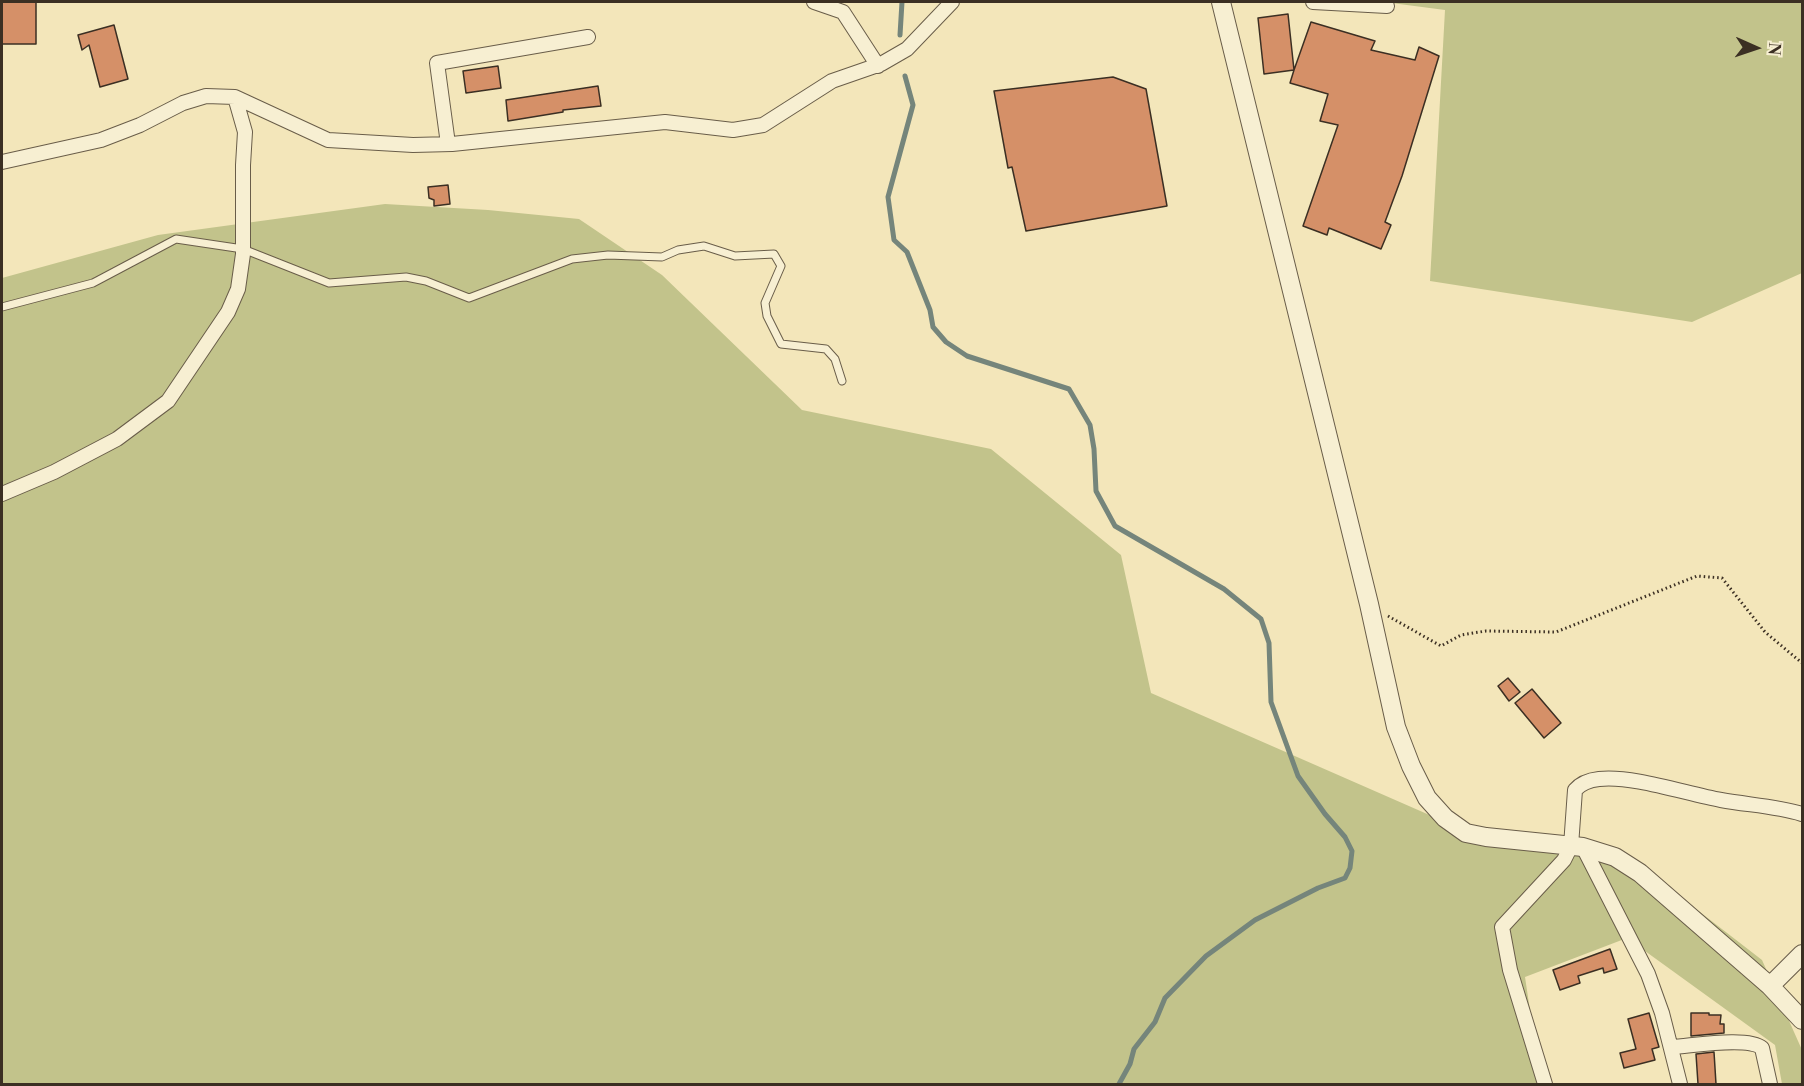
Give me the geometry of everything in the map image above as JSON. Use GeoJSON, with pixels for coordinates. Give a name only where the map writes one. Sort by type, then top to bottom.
{"type":"FeatureCollection","features":[{"type":"Feature","properties":{"kind":"street"},"geometry":{"type":"LineString","coordinates":[[814,2],[843,12],[878,66]]}},
{"type":"Feature","properties":{"kind":"street"},"geometry":{"type":"LineString","coordinates":[[2,162],[101,140],[140,125],[183,103],[206,96],[236,97],[328,140],[413,145],[448,144],[665,122],[733,130],[743,129],[763,125],[832,81],[878,66],[907,49],[952,2]]}},
{"type":"Feature","properties":{"kind":"street"},"geometry":{"type":"LineString","coordinates":[[1221,2],[1369,604],[1396,727],[1411,766],[1427,798],[1445,818],[1466,833],[1577,847],[1615,857],[1640,873],[1770,986],[1803,1020]]}},
{"type":"Feature","properties":{"kind":"street"},"geometry":{"type":"LineString","coordinates":[[1313,2],[1387,6]]}},
{"type":"Feature","properties":{"kind":"street"},"geometry":{"type":"LineString","coordinates":[[448,144],[437,63],[588,37]]}},
{"type":"Feature","properties":{"kind":"street"},"geometry":{"type":"LineString","coordinates":[[2,494],[54,472],[117,439],[168,401],[228,312],[238,289],[243,249],[245,132],[236,97]]}},
{"type":"Feature","properties":{"kind":"street"},"geometry":{"type":"LineString","coordinates":[[1680,1084],[1672,1047],[1648,974],[1577,847],[1575,790],[1581,784],[1599,779],[1623,779],[1721,800],[1785,809],[1803,814]]}},
{"type":"Feature","properties":{"kind":"street"},"geometry":{"type":"LineString","coordinates":[[1545,1084],[1510,970],[1502,927],[1577,847]]}},
{"type":"Feature","properties":{"kind":"street"},"geometry":{"type":"LineString","coordinates":[[1770,986],[1803,954]]}},
{"type":"Feature","properties":{"kind":"street"},"geometry":{"type":"LineString","coordinates":[[1672,1047],[1746,1042],[1758,1044],[1762,1048],[1770,1084]]}},
{"type":"Feature","properties":{"kind":"lane"},"geometry":{"type":"LineString","coordinates":[[2,308],[93,283],[176,239],[243,249],[329,283],[406,278],[426,281],[469,298],[572,259],[608,255],[662,257],[678,250],[704,246],[735,256],[774,254],[781,266],[765,303],[767,316],[781,344],[826,349],[835,359],[842,381]]}},
{"type":"Feature","properties":{"kind":"path"},"geometry":{"type":"LineString","coordinates":[[1369,604],[1441,646],[1461,635],[1486,631],[1556,632],[1697,576],[1722,578],[1765,632],[1803,663]]}},
{"type":"Feature","properties":{"kind":"green space"},"geometry":{"type":"Polygon","coordinates":[[[1384,2],[1802,2],[1802,273],[1692,322],[1430,281],[1445,10],[1384,2]]]}},
{"type":"Feature","properties":{"kind":"green space"},"geometry":{"type":"Polygon","coordinates":[[[385,204],[488,210],[579,219],[662,275],[802,410],[991,449],[1121,555],[1151,693],[1434,817],[1580,856],[1643,868],[1762,960],[1802,1050],[1802,1084],[1782,1084],[1775,1045],[1627,938],[1525,977],[1541,1084],[2,1084],[2,278],[158,235],[385,204]]]}},
{"type":"Feature","properties":{"kind":"building"},"geometry":{"type":"Polygon","coordinates":[[[2,2],[36,2],[36,44],[2,44],[2,2]]]}},
{"type":"Feature","properties":{"kind":"building"},"geometry":{"type":"Polygon","coordinates":[[[1288,14],[1294,70],[1264,74],[1258,18],[1288,14]]]}},
{"type":"Feature","properties":{"kind":"building"},"geometry":{"type":"Polygon","coordinates":[[[1311,22],[1375,41],[1371,50],[1415,60],[1419,47],[1439,56],[1402,176],[1385,222],[1391,225],[1381,249],[1329,228],[1327,235],[1303,226],[1338,125],[1320,121],[1328,94],[1290,83],[1311,22]]]}},
{"type":"Feature","properties":{"kind":"building"},"geometry":{"type":"Polygon","coordinates":[[[114,25],[128,79],[100,87],[89,45],[82,50],[78,35],[114,25]]]}},
{"type":"Feature","properties":{"kind":"building"},"geometry":{"type":"Polygon","coordinates":[[[498,66],[501,88],[466,93],[463,71],[498,66]]]}},
{"type":"Feature","properties":{"kind":"building"},"geometry":{"type":"Polygon","coordinates":[[[1113,77],[1146,89],[1167,206],[1026,231],[1012,167],[1008,168],[994,91],[1113,77]]]}},
{"type":"Feature","properties":{"kind":"building"},"geometry":{"type":"Polygon","coordinates":[[[598,86],[601,106],[563,110],[563,112],[508,121],[506,100],[598,86]]]}},
{"type":"Feature","properties":{"kind":"building"},"geometry":{"type":"Polygon","coordinates":[[[448,185],[450,204],[434,206],[434,200],[429,198],[428,187],[448,185]]]}},
{"type":"Feature","properties":{"kind":"building"},"geometry":{"type":"Polygon","coordinates":[[[1508,678],[1520,692],[1509,701],[1498,686],[1508,678]]]}},
{"type":"Feature","properties":{"kind":"building"},"geometry":{"type":"Polygon","coordinates":[[[1532,689],[1561,723],[1544,738],[1515,703],[1532,689]]]}},
{"type":"Feature","properties":{"kind":"building"},"geometry":{"type":"Polygon","coordinates":[[[1610,949],[1617,969],[1604,973],[1603,968],[1578,976],[1580,983],[1560,990],[1553,970],[1610,949]]]}},
{"type":"Feature","properties":{"kind":"building"},"geometry":{"type":"Polygon","coordinates":[[[1649,1013],[1659,1047],[1652,1049],[1655,1060],[1624,1068],[1620,1053],[1636,1049],[1628,1019],[1649,1013]]]}},
{"type":"Feature","properties":{"kind":"building"},"geometry":{"type":"Polygon","coordinates":[[[1691,1013],[1721,1015],[1720,1024],[1724,1024],[1724,1033],[1691,1036],[1691,1013]]]}},
{"type":"Feature","properties":{"kind":"building"},"geometry":{"type":"Polygon","coordinates":[[[1714,1052],[1716,1084],[1698,1084],[1696,1054],[1714,1052]]]}},
{"type":"Feature","properties":{"kind":"waterway"},"geometry":{"type":"LineString","coordinates":[[900,35],[902,2]]}},
{"type":"Feature","properties":{"kind":"waterway"},"geometry":{"type":"LineString","coordinates":[[905,76],[913,105],[888,197],[894,240],[907,252],[930,310],[933,327],[946,342],[967,356],[1069,389],[1090,425],[1094,449],[1096,491],[1115,526],[1224,589],[1261,619],[1269,643],[1271,702],[1298,776],[1325,814],[1345,837],[1352,851],[1350,868],[1345,878],[1318,888],[1255,920],[1206,956],[1165,998],[1155,1022],[1134,1049],[1130,1064],[1119,1084]]}}]}
